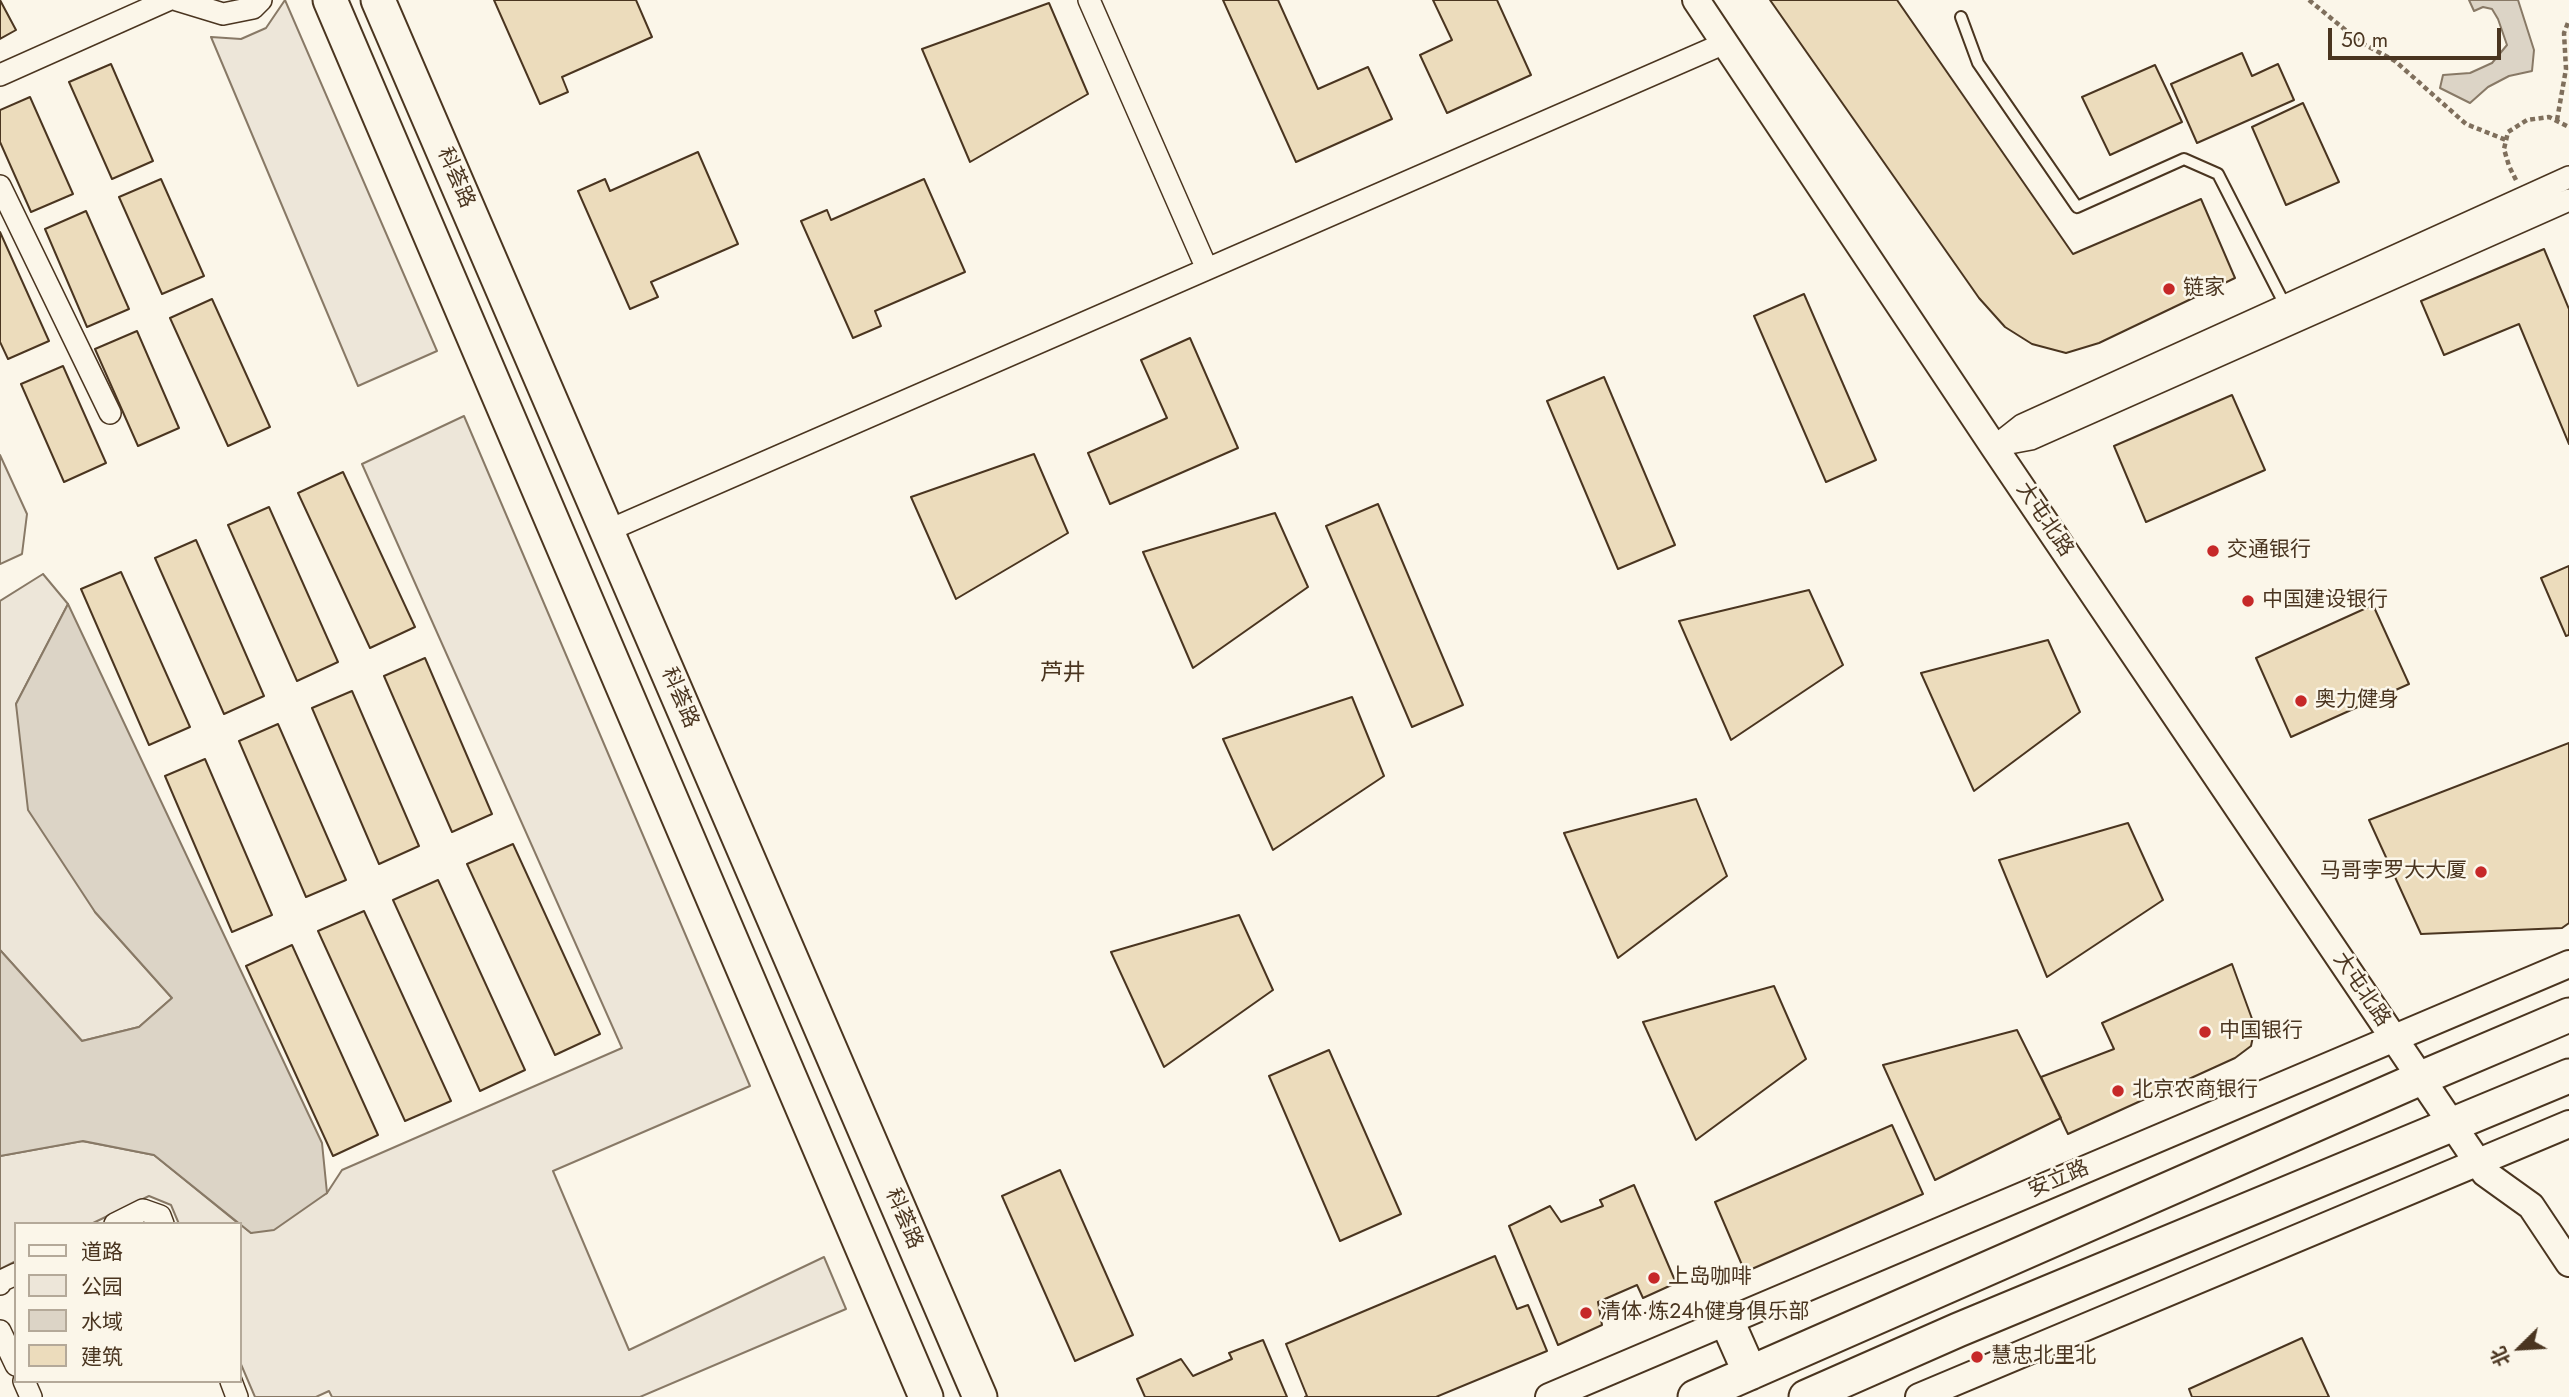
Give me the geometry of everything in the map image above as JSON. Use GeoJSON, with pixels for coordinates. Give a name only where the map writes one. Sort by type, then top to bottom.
{"type":"FeatureCollection","features":[{"type":"Feature","properties":{"kind":"main road"},"geometry":{"type":"LineString","coordinates":[[330,0],[926,1397]]}},
{"type":"Feature","properties":{"kind":"main road","name":"科荟路"},"geometry":{"type":"LineString","coordinates":[[379,0],[980,1397]]}},
{"type":"Feature","properties":{"kind":"main road"},"geometry":{"type":"LineString","coordinates":[[1695,1397],[2569,1015]]}},
{"type":"Feature","properties":{"kind":"main road"},"geometry":{"type":"LineString","coordinates":[[1806,1397],[1958,1330],[2569,1076]]}},
{"type":"Feature","properties":{"kind":"main road"},"geometry":{"type":"LineString","coordinates":[[1727,1321],[1750,1373]]}},
{"type":"Feature","properties":{"kind":"street"},"geometry":{"type":"LineString","coordinates":[[0,75],[168,0]]}},
{"type":"Feature","properties":{"kind":"street"},"geometry":{"type":"LineString","coordinates":[[177,0],[223,14],[253,8],[261,0]]}},
{"type":"Feature","properties":{"kind":"street"},"geometry":{"type":"LineString","coordinates":[[1089,0],[1207,269]]}},
{"type":"Feature","properties":{"kind":"street","name":"大屯北路"},"geometry":{"type":"LineString","coordinates":[[1696,0],[1994,447],[2421,1078]]}},
{"type":"Feature","properties":{"kind":"street"},"geometry":{"type":"LineString","coordinates":[[607,531],[1725,43]]}},
{"type":"Feature","properties":{"kind":"street"},"geometry":{"type":"LineString","coordinates":[[1994,447],[2031,439],[2569,177]]}},
{"type":"Feature","properties":{"kind":"street"},"geometry":{"type":"LineString","coordinates":[[0,186],[110,413]]}},
{"type":"Feature","properties":{"kind":"street"},"geometry":{"type":"LineString","coordinates":[[2290,314],[2569,200]]}},
{"type":"Feature","properties":{"kind":"street","name":"安立路"},"geometry":{"type":"LineString","coordinates":[[1549,1397],[2569,964]]}},
{"type":"Feature","properties":{"kind":"street"},"geometry":{"type":"LineString","coordinates":[[2421,1078],[2484,1173],[2531,1206],[2569,1263]]}},
{"type":"Feature","properties":{"kind":"street"},"geometry":{"type":"LineString","coordinates":[[1919,1397],[2569,1124]]}},
{"type":"Feature","properties":{"kind":"street"},"geometry":{"type":"LineString","coordinates":[[119,1222],[143,1210],[160,1216],[162,1222]]}},
{"type":"Feature","properties":{"kind":"street"},"geometry":{"type":"LineString","coordinates":[[0,1284],[14,1275]]}},
{"type":"Feature","properties":{"kind":"street"},"geometry":{"type":"LineString","coordinates":[[0,1331],[14,1361]]}},
{"type":"Feature","properties":{"kind":"lane"},"geometry":{"type":"LineString","coordinates":[[1961,17],[1978,63],[2077,207],[2184,159],[2218,174],[2290,314]]}},
{"type":"Feature","properties":{"kind":"path"},"geometry":{"type":"LineString","coordinates":[[2309,0],[2360,42],[2395,61],[2466,124],[2506,141]]}},
{"type":"Feature","properties":{"kind":"path"},"geometry":{"type":"LineString","coordinates":[[2557,120],[2566,69],[2564,33],[2569,20]]}},
{"type":"Feature","properties":{"kind":"path"},"geometry":{"type":"LineString","coordinates":[[2525,197],[2509,166],[2504,149],[2508,132],[2528,120],[2549,117],[2569,127]]}},
{"type":"Feature","properties":{"kind":"green space"},"geometry":{"type":"Polygon","coordinates":[[[285,0],[437,351],[358,386],[211,37],[241,39],[266,28],[285,0]]]}},
{"type":"Feature","properties":{"kind":"green space"},"geometry":{"type":"Polygon","coordinates":[[[464,416],[750,1086],[553,1171],[629,1350],[824,1257],[846,1309],[640,1397],[332,1397],[329,1391],[316,1397],[255,1397],[242,1367],[242,1226],[251,1233],[327,1193],[342,1170],[622,1048],[362,464],[464,416]]]}},
{"type":"Feature","properties":{"kind":"green space"},"geometry":{"type":"Polygon","coordinates":[[[43,574],[68,604],[16,704],[95,912],[172,998],[139,1027],[82,1041],[0,950],[0,601],[43,574]]]}},
{"type":"Feature","properties":{"kind":"green space"},"geometry":{"type":"Polygon","coordinates":[[[82,1141],[154,1155],[237,1222],[178,1222],[171,1205],[149,1196],[95,1222],[14,1222],[14,1262],[0,1269],[0,1156],[82,1141]]]}},
{"type":"Feature","properties":{"kind":"shaded area"},"geometry":{"type":"Polygon","coordinates":[[[0,455],[27,514],[22,554],[0,564],[0,455]]]}},
{"type":"Feature","properties":{"kind":"water"},"geometry":{"type":"Polygon","coordinates":[[[2469,0],[2518,0],[2534,50],[2532,71],[2509,76],[2488,87],[2470,103],[2440,88],[2443,75],[2470,73],[2492,63],[2507,45],[2492,9],[2483,7],[2474,11],[2469,0]]]}},
{"type":"Feature","properties":{"kind":"water"},"geometry":{"type":"Polygon","coordinates":[[[68,604],[322,1143],[327,1193],[274,1230],[251,1233],[242,1226],[242,1222],[237,1222],[154,1155],[83,1141],[0,1156],[0,950],[82,1041],[139,1027],[172,998],[95,912],[28,810],[16,704],[68,604]]]}},
{"type":"Feature","properties":{"kind":"building"},"geometry":{"type":"Polygon","coordinates":[[[0,0],[16,30],[0,39],[0,0]]]}},
{"type":"Feature","properties":{"kind":"building"},"geometry":{"type":"Polygon","coordinates":[[[494,0],[636,0],[652,37],[562,77],[568,92],[540,104],[494,0]]]}},
{"type":"Feature","properties":{"kind":"building"},"geometry":{"type":"Polygon","coordinates":[[[1223,0],[1278,0],[1318,89],[1368,67],[1392,119],[1296,162],[1223,0]]]}},
{"type":"Feature","properties":{"kind":"building"},"geometry":{"type":"Polygon","coordinates":[[[1433,0],[1497,0],[1531,75],[1447,113],[1420,55],[1452,40],[1433,0]]]}},
{"type":"Feature","properties":{"kind":"building"},"geometry":{"type":"Polygon","coordinates":[[[1770,0],[1897,0],[2073,254],[2201,199],[2235,278],[2099,343],[2066,353],[2032,344],[2005,327],[1979,298],[1770,0]]]}},
{"type":"Feature","properties":{"kind":"building"},"geometry":{"type":"Polygon","coordinates":[[[1049,3],[1088,94],[970,162],[922,49],[1049,3]]]}},
{"type":"Feature","properties":{"kind":"building"},"geometry":{"type":"Polygon","coordinates":[[[2242,53],[2252,76],[2278,64],[2294,100],[2197,143],[2171,84],[2242,53]]]}},
{"type":"Feature","properties":{"kind":"building"},"geometry":{"type":"Polygon","coordinates":[[[111,64],[153,161],[112,179],[69,82],[111,64]]]}},
{"type":"Feature","properties":{"kind":"building"},"geometry":{"type":"Polygon","coordinates":[[[2155,65],[2182,122],[2110,155],[2082,97],[2155,65]]]}},
{"type":"Feature","properties":{"kind":"building"},"geometry":{"type":"Polygon","coordinates":[[[30,97],[73,194],[31,212],[0,142],[0,110],[30,97]]]}},
{"type":"Feature","properties":{"kind":"building"},"geometry":{"type":"Polygon","coordinates":[[[2303,103],[2339,182],[2286,205],[2252,127],[2303,103]]]}},
{"type":"Feature","properties":{"kind":"building"},"geometry":{"type":"Polygon","coordinates":[[[698,152],[738,244],[651,282],[658,297],[630,309],[578,191],[605,179],[610,191],[698,152]]]}},
{"type":"Feature","properties":{"kind":"building"},"geometry":{"type":"Polygon","coordinates":[[[161,179],[204,276],[162,294],[119,197],[161,179]]]}},
{"type":"Feature","properties":{"kind":"building"},"geometry":{"type":"Polygon","coordinates":[[[924,179],[965,272],[875,311],[881,326],[853,338],[801,221],[827,210],[831,220],[924,179]]]}},
{"type":"Feature","properties":{"kind":"building"},"geometry":{"type":"Polygon","coordinates":[[[86,211],[129,309],[87,327],[45,229],[86,211]]]}},
{"type":"Feature","properties":{"kind":"building"},"geometry":{"type":"Polygon","coordinates":[[[0,232],[49,341],[8,359],[0,342],[0,232]]]}},
{"type":"Feature","properties":{"kind":"building"},"geometry":{"type":"Polygon","coordinates":[[[2544,249],[2569,309],[2569,444],[2519,324],[2444,355],[2421,301],[2544,249]]]}},
{"type":"Feature","properties":{"kind":"building"},"geometry":{"type":"Polygon","coordinates":[[[1804,294],[1876,460],[1826,482],[1754,316],[1804,294]]]}},
{"type":"Feature","properties":{"kind":"building"},"geometry":{"type":"Polygon","coordinates":[[[212,299],[270,427],[228,446],[170,318],[212,299]]]}},
{"type":"Feature","properties":{"kind":"building"},"geometry":{"type":"Polygon","coordinates":[[[137,331],[179,428],[138,446],[95,349],[137,331]]]}},
{"type":"Feature","properties":{"kind":"building"},"geometry":{"type":"Polygon","coordinates":[[[1190,338],[1238,448],[1110,504],[1088,453],[1167,418],[1141,360],[1190,338]]]}},
{"type":"Feature","properties":{"kind":"building"},"geometry":{"type":"Polygon","coordinates":[[[63,366],[106,463],[64,482],[21,384],[63,366]]]}},
{"type":"Feature","properties":{"kind":"building"},"geometry":{"type":"Polygon","coordinates":[[[1604,377],[1675,545],[1618,569],[1547,401],[1604,377]]]}},
{"type":"Feature","properties":{"kind":"building"},"geometry":{"type":"Polygon","coordinates":[[[2232,395],[2265,470],[2146,522],[2114,446],[2232,395]]]}},
{"type":"Feature","properties":{"kind":"building"},"geometry":{"type":"Polygon","coordinates":[[[1034,454],[1068,533],[956,599],[911,497],[1034,454]]]}},
{"type":"Feature","properties":{"kind":"building"},"geometry":{"type":"Polygon","coordinates":[[[343,472],[415,627],[370,648],[298,493],[343,472]]]}},
{"type":"Feature","properties":{"kind":"building"},"geometry":{"type":"Polygon","coordinates":[[[1378,504],[1463,705],[1412,727],[1326,526],[1378,504]]]}},
{"type":"Feature","properties":{"kind":"building"},"geometry":{"type":"Polygon","coordinates":[[[269,507],[338,662],[297,681],[228,525],[269,507]]]}},
{"type":"Feature","properties":{"kind":"building"},"geometry":{"type":"Polygon","coordinates":[[[1275,513],[1308,587],[1193,668],[1143,552],[1275,513]]]}},
{"type":"Feature","properties":{"kind":"building"},"geometry":{"type":"Polygon","coordinates":[[[196,540],[264,696],[224,714],[155,558],[196,540]]]}},
{"type":"Feature","properties":{"kind":"building"},"geometry":{"type":"Polygon","coordinates":[[[2569,566],[2569,635],[2566,636],[2541,578],[2569,566]]]}},
{"type":"Feature","properties":{"kind":"building"},"geometry":{"type":"Polygon","coordinates":[[[121,572],[190,727],[149,745],[81,589],[121,572]]]}},
{"type":"Feature","properties":{"kind":"building"},"geometry":{"type":"Polygon","coordinates":[[[1809,590],[1843,665],[1731,740],[1679,621],[1809,590]]]}},
{"type":"Feature","properties":{"kind":"building"},"geometry":{"type":"Polygon","coordinates":[[[2373,605],[2409,684],[2291,737],[2256,658],[2373,605]]]}},
{"type":"Feature","properties":{"kind":"building"},"geometry":{"type":"Polygon","coordinates":[[[2048,640],[2080,712],[1974,791],[1921,673],[2048,640]]]}},
{"type":"Feature","properties":{"kind":"building"},"geometry":{"type":"Polygon","coordinates":[[[425,658],[492,814],[452,832],[384,676],[425,658]]]}},
{"type":"Feature","properties":{"kind":"building"},"geometry":{"type":"Polygon","coordinates":[[[352,691],[419,846],[379,864],[312,708],[352,691]]]}},
{"type":"Feature","properties":{"kind":"building"},"geometry":{"type":"Polygon","coordinates":[[[1352,697],[1384,776],[1273,850],[1223,739],[1352,697]]]}},
{"type":"Feature","properties":{"kind":"building"},"geometry":{"type":"Polygon","coordinates":[[[278,724],[346,880],[306,897],[239,741],[278,724]]]}},
{"type":"Feature","properties":{"kind":"building","name":"马哥孛罗大大厦"},"geometry":{"type":"Polygon","coordinates":[[[2569,743],[2569,923],[2562,928],[2421,934],[2369,820],[2569,743]]]}},
{"type":"Feature","properties":{"kind":"building"},"geometry":{"type":"Polygon","coordinates":[[[205,759],[272,915],[232,932],[165,776],[205,759]]]}},
{"type":"Feature","properties":{"kind":"building"},"geometry":{"type":"Polygon","coordinates":[[[1696,799],[1727,876],[1618,958],[1564,833],[1696,799]]]}},
{"type":"Feature","properties":{"kind":"building"},"geometry":{"type":"Polygon","coordinates":[[[2128,823],[2163,900],[2047,977],[1999,860],[2128,823]]]}},
{"type":"Feature","properties":{"kind":"building"},"geometry":{"type":"Polygon","coordinates":[[[513,844],[600,1034],[555,1055],[467,864],[513,844]]]}},
{"type":"Feature","properties":{"kind":"building"},"geometry":{"type":"Polygon","coordinates":[[[438,880],[525,1070],[480,1091],[393,900],[438,880]]]}},
{"type":"Feature","properties":{"kind":"building"},"geometry":{"type":"Polygon","coordinates":[[[364,911],[451,1101],[405,1121],[318,931],[364,911]]]}},
{"type":"Feature","properties":{"kind":"building"},"geometry":{"type":"Polygon","coordinates":[[[1239,915],[1273,990],[1164,1067],[1111,952],[1239,915]]]}},
{"type":"Feature","properties":{"kind":"building"},"geometry":{"type":"Polygon","coordinates":[[[292,945],[378,1135],[333,1156],[246,966],[292,945]]]}},
{"type":"Feature","properties":{"kind":"building"},"geometry":{"type":"Polygon","coordinates":[[[2232,964],[2255,1027],[2251,1046],[2235,1058],[2068,1134],[2041,1077],[2114,1049],[2102,1023],[2232,964]]]}},
{"type":"Feature","properties":{"kind":"building"},"geometry":{"type":"Polygon","coordinates":[[[1774,986],[1806,1059],[1696,1140],[1643,1022],[1774,986]]]}},
{"type":"Feature","properties":{"kind":"building"},"geometry":{"type":"Polygon","coordinates":[[[2017,1030],[2061,1118],[1935,1180],[1883,1065],[2017,1030]]]}},
{"type":"Feature","properties":{"kind":"building"},"geometry":{"type":"Polygon","coordinates":[[[1329,1050],[1401,1214],[1340,1241],[1269,1076],[1329,1050]]]}},
{"type":"Feature","properties":{"kind":"building"},"geometry":{"type":"Polygon","coordinates":[[[1892,1125],[1923,1194],[1745,1272],[1715,1202],[1892,1125]]]}},
{"type":"Feature","properties":{"kind":"building"},"geometry":{"type":"Polygon","coordinates":[[[1060,1170],[1133,1335],[1075,1361],[1002,1196],[1060,1170]]]}},
{"type":"Feature","properties":{"kind":"building"},"geometry":{"type":"Polygon","coordinates":[[[1634,1185],[1676,1283],[1643,1298],[1637,1285],[1598,1302],[1602,1325],[1558,1345],[1509,1226],[1550,1206],[1561,1222],[1603,1206],[1600,1200],[1634,1185]]]}},
{"type":"Feature","properties":{"kind":"building"},"geometry":{"type":"Polygon","coordinates":[[[1495,1256],[1517,1309],[1528,1305],[1547,1351],[1436,1397],[1305,1397],[1307,1396],[1286,1344],[1495,1256]]]}},
{"type":"Feature","properties":{"kind":"building"},"geometry":{"type":"Polygon","coordinates":[[[2302,1338],[2329,1397],[2192,1397],[2189,1389],[2302,1338]]]}},
{"type":"Feature","properties":{"kind":"building"},"geometry":{"type":"Polygon","coordinates":[[[1263,1340],[1287,1397],[1145,1397],[1137,1379],[1181,1359],[1193,1376],[1232,1359],[1229,1353],[1263,1340]]]}},
{"type":"Feature","properties":{"kind":"place","name":"链家"},"geometry":{"type":"Point","coordinates":[2169,289]}},
{"type":"Feature","properties":{"kind":"place","name":"交通银行"},"geometry":{"type":"Point","coordinates":[2213,551]}},
{"type":"Feature","properties":{"kind":"place","name":"中国建设银行"},"geometry":{"type":"Point","coordinates":[2248,601]}},
{"type":"Feature","properties":{"kind":"place","name":"奥力健身"},"geometry":{"type":"Point","coordinates":[2301,701]}},
{"type":"Feature","properties":{"kind":"place","name":"马哥孛罗大大厦"},"geometry":{"type":"Point","coordinates":[2481,872]}},
{"type":"Feature","properties":{"kind":"place","name":"中国银行"},"geometry":{"type":"Point","coordinates":[2205,1032]}},
{"type":"Feature","properties":{"kind":"place","name":"北京农商银行"},"geometry":{"type":"Point","coordinates":[2118,1091]}},
{"type":"Feature","properties":{"kind":"place","name":"上岛咖啡"},"geometry":{"type":"Point","coordinates":[1654,1278]}},
{"type":"Feature","properties":{"kind":"place","name":"清体·炼24h健身俱乐部"},"geometry":{"type":"Point","coordinates":[1586,1313]}},
{"type":"Feature","properties":{"kind":"place","name":"慧忠北里北"},"geometry":{"type":"Point","coordinates":[1977,1357]}},
{"type":"Feature","properties":{"kind":"district","name":"芦井"},"geometry":{"type":"Point","coordinates":[1063,674]}}]}
